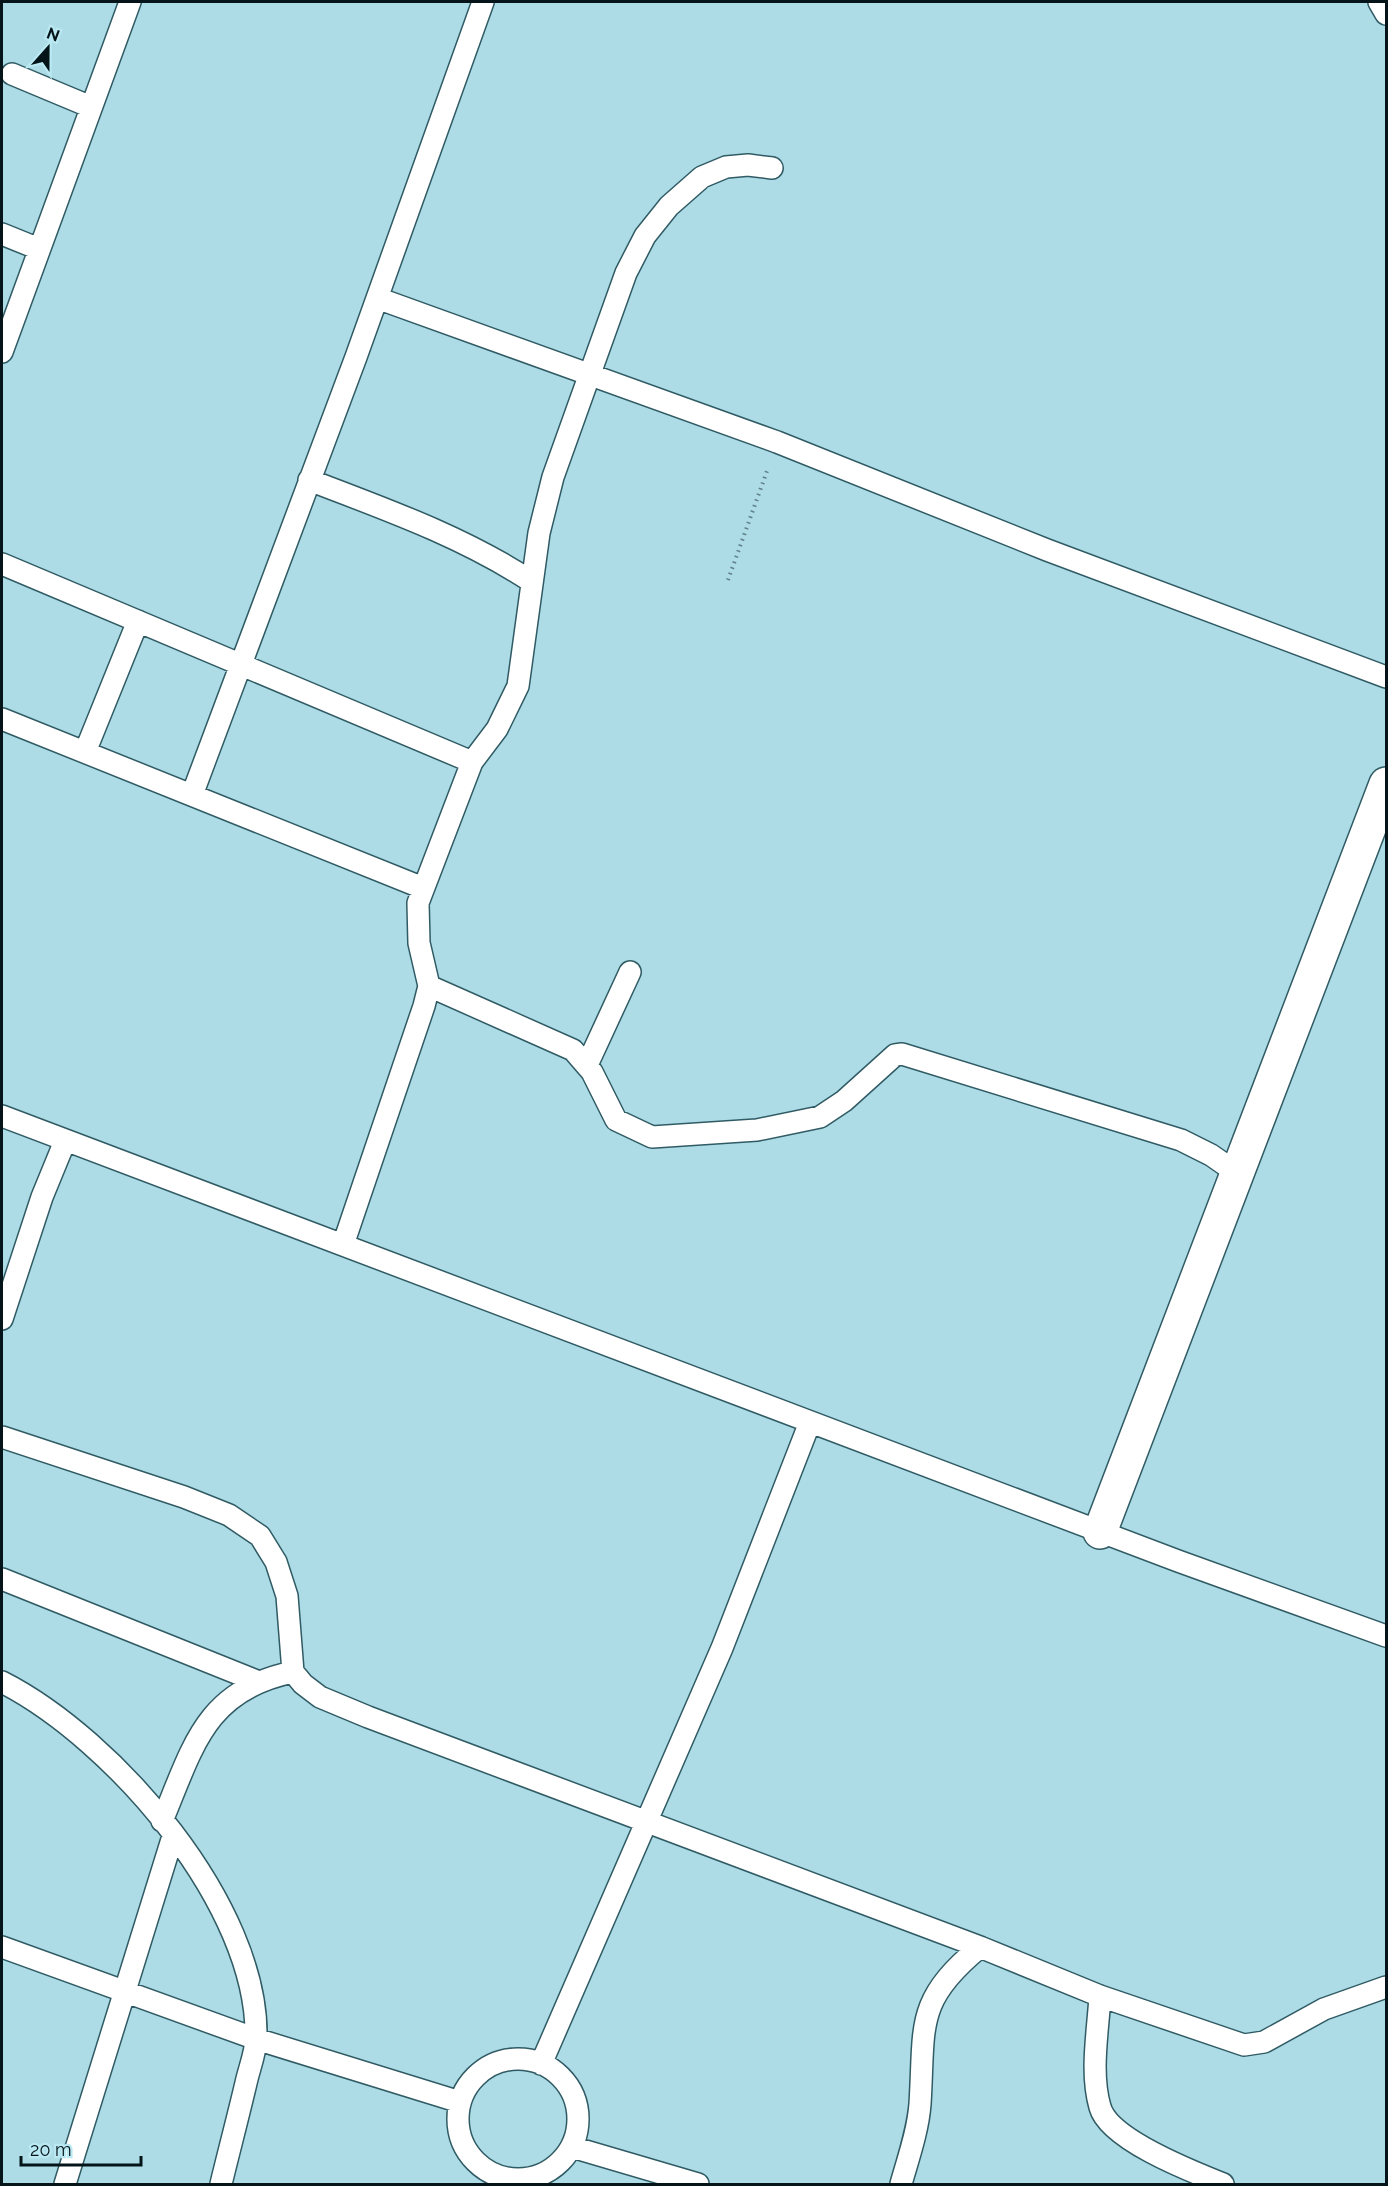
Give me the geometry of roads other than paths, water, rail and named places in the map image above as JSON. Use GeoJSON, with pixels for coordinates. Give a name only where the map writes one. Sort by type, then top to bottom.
{"type":"FeatureCollection","features":[{"type":"Feature","properties":{"kind":"street"},"geometry":{"type":"LineString","coordinates":[[1100,1532],[1386,784]]}},
{"type":"Feature","properties":{"kind":"lane"},"geometry":{"type":"LineString","coordinates":[[2,352],[129,2]]}},
{"type":"Feature","properties":{"kind":"lane"},"geometry":{"type":"LineString","coordinates":[[192,795],[377,298],[483,2]]}},
{"type":"Feature","properties":{"kind":"lane"},"geometry":{"type":"LineString","coordinates":[[1378,2],[1386,14]]}},
{"type":"Feature","properties":{"kind":"lane"},"geometry":{"type":"LineString","coordinates":[[12,74],[91,107]]}},
{"type":"Feature","properties":{"kind":"lane"},"geometry":{"type":"LineString","coordinates":[[343,1245],[429,986],[416,920],[418,903],[472,762],[497,729],[518,686],[539,533],[553,477],[626,273],[645,236],[669,206],[702,177],[726,167],[748,165],[772,168]]}},
{"type":"Feature","properties":{"kind":"lane"},"geometry":{"type":"LineString","coordinates":[[2,234],[39,249]]}},
{"type":"Feature","properties":{"kind":"lane"},"geometry":{"type":"LineString","coordinates":[[377,298],[777,442],[952,510],[1047,550],[1386,677]]}},
{"type":"Feature","properties":{"kind":"lane"},"geometry":{"type":"LineString","coordinates":[[309,480],[457,539],[498,560],[532,582]]}},
{"type":"Feature","properties":{"kind":"lane"},"geometry":{"type":"LineString","coordinates":[[2,564],[472,762]]}},
{"type":"Feature","properties":{"kind":"lane"},"geometry":{"type":"LineString","coordinates":[[84,752],[138,621]]}},
{"type":"Feature","properties":{"kind":"lane"},"geometry":{"type":"LineString","coordinates":[[2,719],[423,888]]}},
{"type":"Feature","properties":{"kind":"lane"},"geometry":{"type":"LineString","coordinates":[[587,1065],[630,972]]}},
{"type":"Feature","properties":{"kind":"lane"},"geometry":{"type":"LineString","coordinates":[[429,986],[573,1050],[587,1065],[616,1120],[652,1137],[757,1130],[820,1117],[844,1101],[896,1055],[902,1054],[1180,1140],[1211,1155],[1237,1173]]}},
{"type":"Feature","properties":{"kind":"lane"},"geometry":{"type":"LineString","coordinates":[[2,1116],[1100,1532],[1386,1635]]}},
{"type":"Feature","properties":{"kind":"lane"},"geometry":{"type":"LineString","coordinates":[[3,1316],[42,1197],[65,1141]]}},
{"type":"Feature","properties":{"kind":"lane"},"geometry":{"type":"LineString","coordinates":[[541,2064],[750,1576],[810,1422]]}},
{"type":"Feature","properties":{"kind":"lane"},"geometry":{"type":"LineString","coordinates":[[2,1437],[184,1497],[229,1515],[260,1536],[276,1562],[287,1596],[293,1672],[303,1684],[320,1697],[980,1947],[1100,1996],[1244,2045],[1264,2042],[1324,2009],[1386,1987]]}},
{"type":"Feature","properties":{"kind":"lane"},"geometry":{"type":"LineString","coordinates":[[2,1579],[259,1682]]}},
{"type":"Feature","properties":{"kind":"lane"},"geometry":{"type":"LineString","coordinates":[[65,2184],[126,1991],[168,1828],[201,1729],[236,1692],[259,1682],[293,1672]]}},
{"type":"Feature","properties":{"kind":"lane"},"geometry":{"type":"LineString","coordinates":[[2,1682],[65,1722],[116,1765],[168,1828],[198,1870],[227,1917],[240,1946],[251,1989],[256,2039],[221,2184]]}},
{"type":"Feature","properties":{"kind":"lane"},"geometry":{"type":"LineString","coordinates":[[2,1947],[256,2039],[460,2102]]}},
{"type":"Feature","properties":{"kind":"lane"},"geometry":{"type":"LineString","coordinates":[[901,2184],[920,2106],[922,2032],[925,2017],[931,2001],[945,1980],[980,1947]]}},
{"type":"Feature","properties":{"kind":"lane"},"geometry":{"type":"LineString","coordinates":[[1100,1996],[1096,2077],[1100,2109],[1115,2127],[1160,2159],[1223,2184]]}},
{"type":"Feature","properties":{"kind":"lane"},"geometry":{"type":"LineString","coordinates":[[522,2059],[541,2064],[558,2074],[570,2090],[577,2109],[577,2128],[572,2147],[559,2163],[543,2174],[524,2179],[493,2179],[471,2158],[461,2140],[457,2121],[460,2102],[469,2083],[483,2070],[502,2061],[522,2059]]}},
{"type":"Feature","properties":{"kind":"lane"},"geometry":{"type":"LineString","coordinates":[[572,2147],[698,2184]]}}]}
